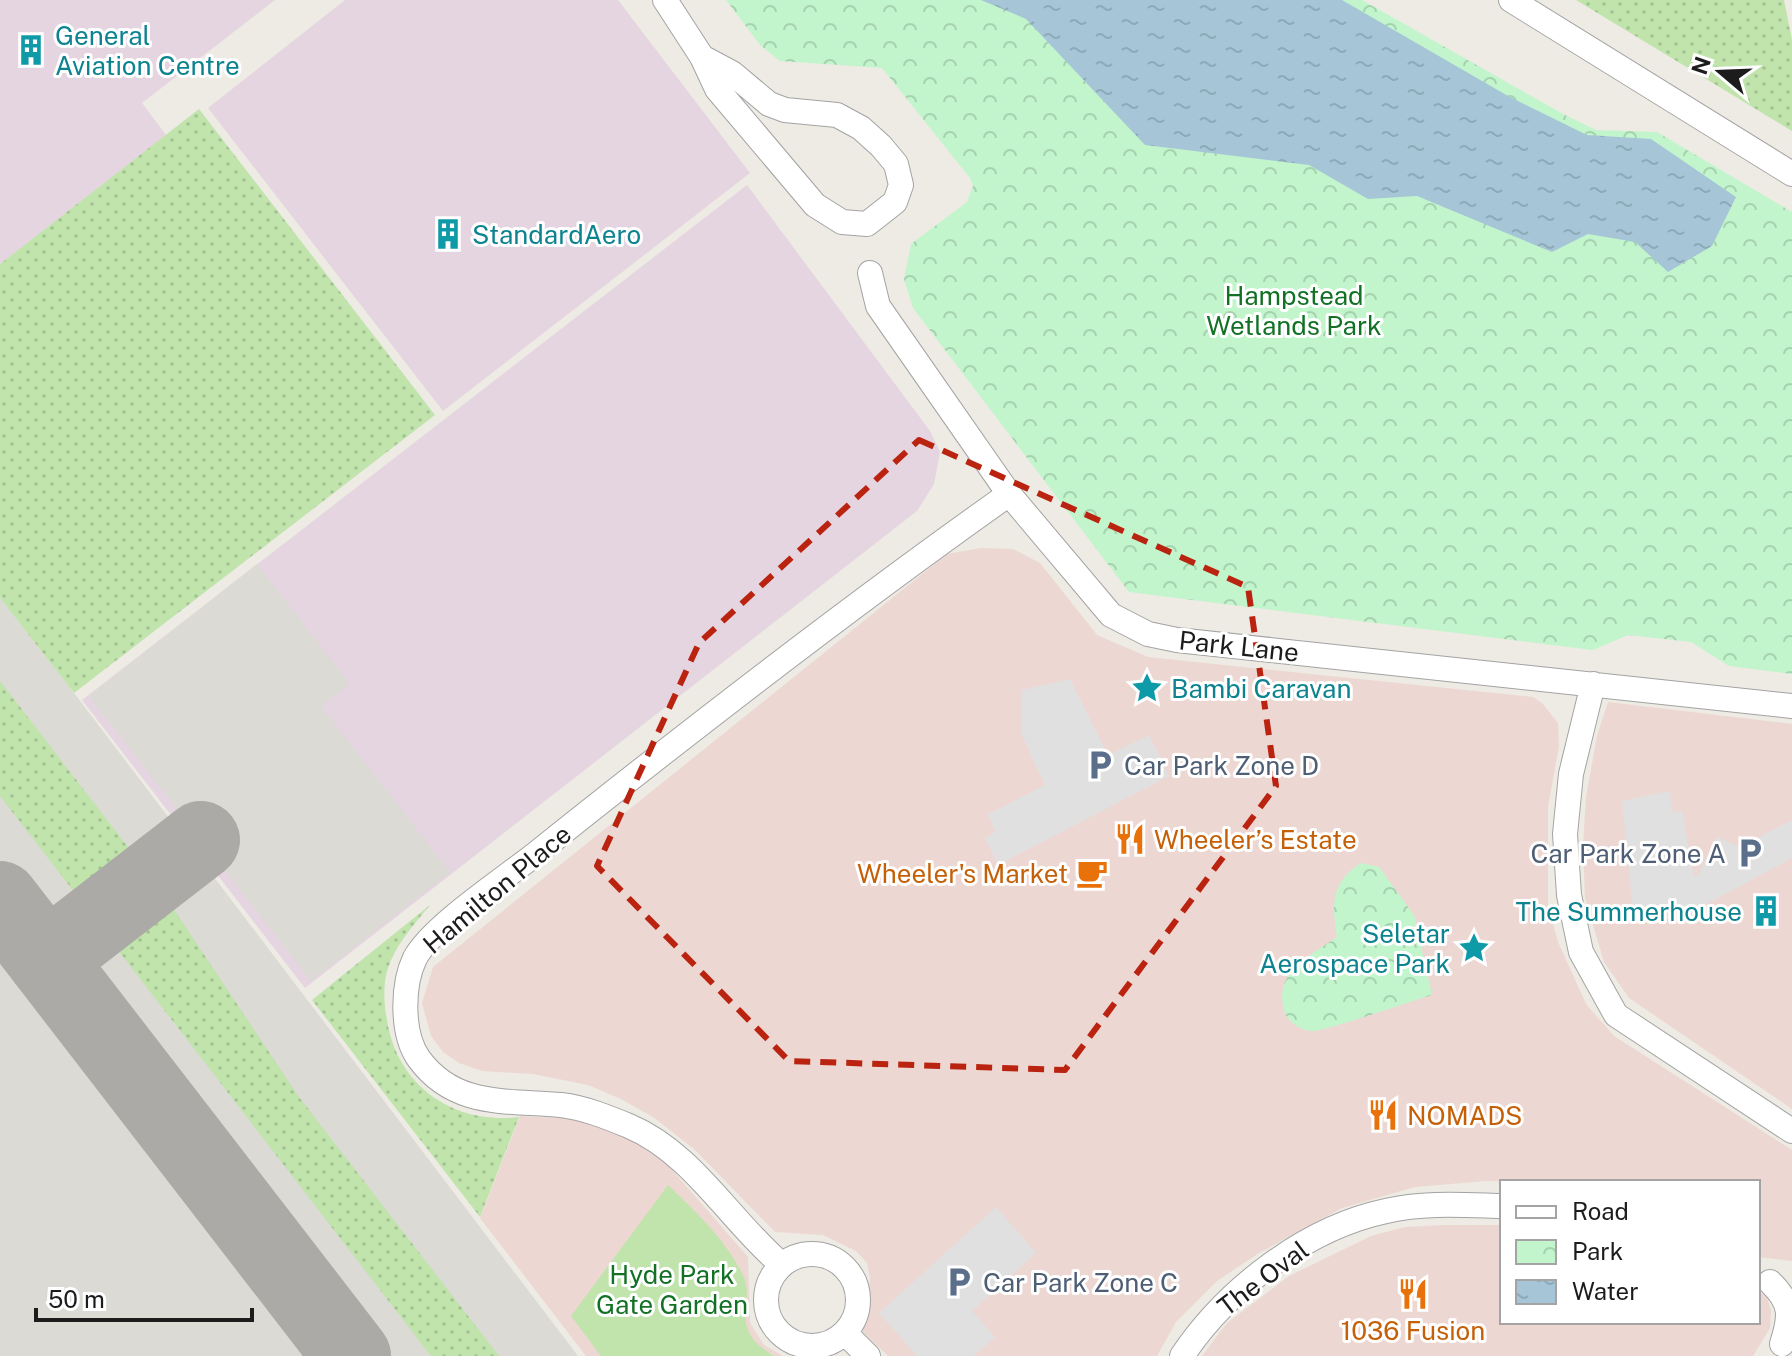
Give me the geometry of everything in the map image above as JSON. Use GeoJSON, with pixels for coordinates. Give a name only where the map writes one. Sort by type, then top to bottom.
{"type":"FeatureCollection","features":[{"type":"Feature","properties":{"kind":"street"},"geometry":{"type":"LineString","coordinates":[[665,0],[702,57],[717,89],[815,205],[842,222],[867,224],[895,202],[901,185],[896,164],[861,128],[837,115],[785,110],[769,104],[732,73],[702,57]]}},
{"type":"Feature","properties":{"kind":"street"},"geometry":{"type":"LineString","coordinates":[[1511,0],[1792,174]]}},
{"type":"Feature","properties":{"kind":"street","name":"Park Lane"},"geometry":{"type":"LineString","coordinates":[[870,273],[878,306],[1009,494],[1111,615],[1148,634],[1792,706]]}},
{"type":"Feature","properties":{"kind":"street","name":"Hamilton Place"},"geometry":{"type":"LineString","coordinates":[[782,1265],[755,1242],[676,1156],[634,1128],[585,1110],[473,1098],[450,1088],[434,1075],[417,1056],[406,1022],[407,986],[415,957],[436,933],[877,587],[1009,494]]}},
{"type":"Feature","properties":{"kind":"street"},"geometry":{"type":"LineString","coordinates":[[1593,684],[1571,774],[1565,834],[1569,895],[1581,952],[1616,1015],[1792,1131]]}},
{"type":"Feature","properties":{"kind":"street","name":"The Oval"},"geometry":{"type":"LineString","coordinates":[[1182,1356],[1203,1325],[1240,1291],[1280,1259],[1318,1236],[1385,1211],[1430,1205],[1500,1206]]}},
{"type":"Feature","properties":{"kind":"street"},"geometry":{"type":"LineString","coordinates":[[810,1253],[825,1255],[849,1272],[858,1302],[855,1319],[845,1333],[819,1346],[804,1346],[778,1332],[770,1319],[767,1290],[782,1265],[810,1253]]}},
{"type":"Feature","properties":{"kind":"street"},"geometry":{"type":"LineString","coordinates":[[1773,1281],[1790,1306],[1790,1319],[1781,1345]]}},
{"type":"Feature","properties":{"kind":"street"},"geometry":{"type":"LineString","coordinates":[[845,1333],[868,1356]]}},
{"type":"Feature","properties":{"kind":"highlighted area"},"geometry":{"type":"Polygon","coordinates":[[[919,440],[1248,587],[1276,786],[1065,1070],[789,1061],[597,866],[699,643],[919,440]]]}},
{"type":"Feature","properties":{"kind":"shaded area"},"geometry":{"type":"Polygon","coordinates":[[[0,0],[275,0],[142,103],[166,135],[0,264],[0,0]]]}},
{"type":"Feature","properties":{"kind":"shaded area"},"geometry":{"type":"Polygon","coordinates":[[[345,0],[618,0],[750,173],[443,411],[208,108],[345,0]]]}},
{"type":"Feature","properties":{"kind":"shaded area"},"geometry":{"type":"Polygon","coordinates":[[[747,185],[930,431],[940,452],[934,484],[917,511],[305,988],[82,700],[747,185]]]}},
{"type":"Feature","properties":{"kind":"shaded area"},"geometry":{"type":"Polygon","coordinates":[[[981,548],[1013,549],[1040,563],[1097,635],[1148,657],[1533,697],[1542,703],[1558,723],[1559,746],[1548,807],[1548,904],[1558,942],[1586,1004],[1614,1036],[1792,1150],[1792,1261],[1760,1257],[1760,1180],[1500,1180],[1415,1187],[1342,1208],[1259,1253],[1217,1281],[1176,1322],[1157,1356],[888,1356],[861,1330],[868,1311],[870,1278],[867,1263],[856,1251],[823,1235],[775,1232],[695,1150],[653,1117],[621,1099],[588,1085],[533,1074],[482,1071],[459,1063],[443,1052],[431,1036],[422,1003],[433,967],[947,554],[981,548]]]}},
{"type":"Feature","properties":{"kind":"shaded area"},"geometry":{"type":"Polygon","coordinates":[[[257,564],[350,684],[321,706],[450,872],[311,981],[89,696],[257,564]]]}},
{"type":"Feature","properties":{"kind":"shaded area"},"geometry":{"type":"Polygon","coordinates":[[[0,598],[74,693],[578,1356],[0,1356],[0,598]]]}},
{"type":"Feature","properties":{"kind":"shaded area","name":"Car Park Zone D"},"geometry":{"type":"Polygon","coordinates":[[[1070,679],[1108,755],[1149,735],[1169,776],[998,865],[985,838],[995,832],[988,814],[1045,785],[1021,733],[1022,690],[1070,679]]]}},
{"type":"Feature","properties":{"kind":"shaded area"},"geometry":{"type":"Polygon","coordinates":[[[1608,702],[1792,724],[1792,1109],[1629,998],[1604,962],[1585,898],[1583,846],[1586,797],[1597,736],[1608,702]]]}},
{"type":"Feature","properties":{"kind":"shaded area","name":"Car Park Zone A"},"geometry":{"type":"Polygon","coordinates":[[[1670,791],[1672,812],[1682,811],[1694,876],[1699,874],[1716,837],[1740,847],[1792,820],[1792,858],[1703,906],[1665,919],[1634,920],[1622,801],[1670,791]]]}},
{"type":"Feature","properties":{"kind":"shaded area"},"geometry":{"type":"Polygon","coordinates":[[[520,1116],[567,1118],[589,1123],[632,1141],[666,1163],[748,1257],[750,1323],[764,1345],[783,1356],[586,1356],[480,1218],[520,1116]]]}},
{"type":"Feature","properties":{"kind":"shaded area","name":"Car Park Zone C"},"geometry":{"type":"Polygon","coordinates":[[[996,1207],[1036,1253],[972,1311],[995,1337],[974,1356],[917,1356],[879,1313],[996,1207]]]}},
{"type":"Feature","properties":{"kind":"shaded area"},"geometry":{"type":"Polygon","coordinates":[[[1500,1225],[1500,1324],[1760,1324],[1760,1294],[1766,1295],[1771,1310],[1770,1328],[1753,1356],[1202,1356],[1227,1323],[1289,1276],[1371,1236],[1405,1227],[1500,1225]]]}},
{"type":"Feature","properties":{"kind":"green space","name":"Hampstead Wetlands Park"},"geometry":{"type":"Polygon","coordinates":[[[726,0],[1362,0],[1563,114],[1596,130],[1657,132],[1792,212],[1792,674],[1729,666],[1691,642],[1628,635],[1593,650],[1129,592],[913,308],[904,279],[911,244],[967,202],[973,186],[970,178],[882,68],[780,61],[760,45],[726,0]]]}},
{"type":"Feature","properties":{"kind":"green space"},"geometry":{"type":"Polygon","coordinates":[[[1576,0],[1784,0],[1792,40],[1792,131],[1576,0]]]}},
{"type":"Feature","properties":{"kind":"green space"},"geometry":{"type":"Polygon","coordinates":[[[199,109],[435,415],[74,693],[0,598],[0,264],[199,109]]]}},
{"type":"Feature","properties":{"kind":"green space"},"geometry":{"type":"Polygon","coordinates":[[[0,681],[144,868],[89,911],[0,796],[0,681]]]}},
{"type":"Feature","properties":{"kind":"green space"},"geometry":{"type":"Polygon","coordinates":[[[1361,863],[1379,867],[1414,915],[1432,995],[1333,1026],[1304,1030],[1286,1016],[1283,988],[1294,968],[1337,937],[1334,905],[1338,887],[1343,878],[1361,863]]]}},
{"type":"Feature","properties":{"kind":"green space"},"geometry":{"type":"Polygon","coordinates":[[[159,887],[299,1097],[499,1356],[431,1356],[104,932],[159,887]]]}},
{"type":"Feature","properties":{"kind":"green space"},"geometry":{"type":"Polygon","coordinates":[[[430,905],[405,936],[390,962],[384,996],[386,1014],[393,1043],[403,1064],[416,1082],[432,1096],[472,1114],[495,1118],[519,1117],[480,1217],[312,1000],[430,905]]]}},
{"type":"Feature","properties":{"kind":"green space","name":"Hyde Park Gate Garden"},"geometry":{"type":"Polygon","coordinates":[[[668,1185],[710,1227],[736,1262],[746,1285],[745,1315],[750,1335],[774,1356],[601,1356],[571,1316],[668,1185]]]}},
{"type":"Feature","properties":{"kind":"water"},"geometry":{"type":"Polygon","coordinates":[[[981,0],[1342,0],[1508,96],[1587,135],[1651,139],[1736,197],[1712,246],[1668,272],[1635,242],[1588,234],[1552,252],[1417,196],[1368,199],[1309,165],[1145,145],[1026,19],[981,0]]]}},
{"type":"Feature","properties":{"kind":"taxiway"},"geometry":{"type":"LineString","coordinates":[[46,960],[201,840]]}},
{"type":"Feature","properties":{"kind":"taxiway"},"geometry":{"type":"LineString","coordinates":[[0,900],[352,1356]]}},
{"type":"Feature","properties":{"kind":"place","name":"General Aviation Centre"},"geometry":{"type":"Point","coordinates":[31,50]}},
{"type":"Feature","properties":{"kind":"place","name":"StandardAero"},"geometry":{"type":"Point","coordinates":[448,234]}},
{"type":"Feature","properties":{"kind":"place","name":"Bambi Caravan"},"geometry":{"type":"Point","coordinates":[1147,688]}},
{"type":"Feature","properties":{"kind":"place","name":"Car Park Zone D"},"geometry":{"type":"Point","coordinates":[1100,765]}},
{"type":"Feature","properties":{"kind":"place","name":"Wheeler’s Estate"},"geometry":{"type":"Point","coordinates":[1130,839]}},
{"type":"Feature","properties":{"kind":"place","name":"Car Park Zone A"},"geometry":{"type":"Point","coordinates":[1750,853]}},
{"type":"Feature","properties":{"kind":"place","name":"Wheeler's Market"},"geometry":{"type":"Point","coordinates":[1092,873]}},
{"type":"Feature","properties":{"kind":"place","name":"The Summerhouse"},"geometry":{"type":"Point","coordinates":[1766,911]}},
{"type":"Feature","properties":{"kind":"place","name":"Seletar Aerospace Park"},"geometry":{"type":"Point","coordinates":[1474,948]}},
{"type":"Feature","properties":{"kind":"place","name":"NOMADS"},"geometry":{"type":"Point","coordinates":[1383,1115]}},
{"type":"Feature","properties":{"kind":"place","name":"Car Park Zone C"},"geometry":{"type":"Point","coordinates":[959,1282]}},
{"type":"Feature","properties":{"kind":"place","name":"1036 Fusion"},"geometry":{"type":"Point","coordinates":[1413,1294]}}]}
